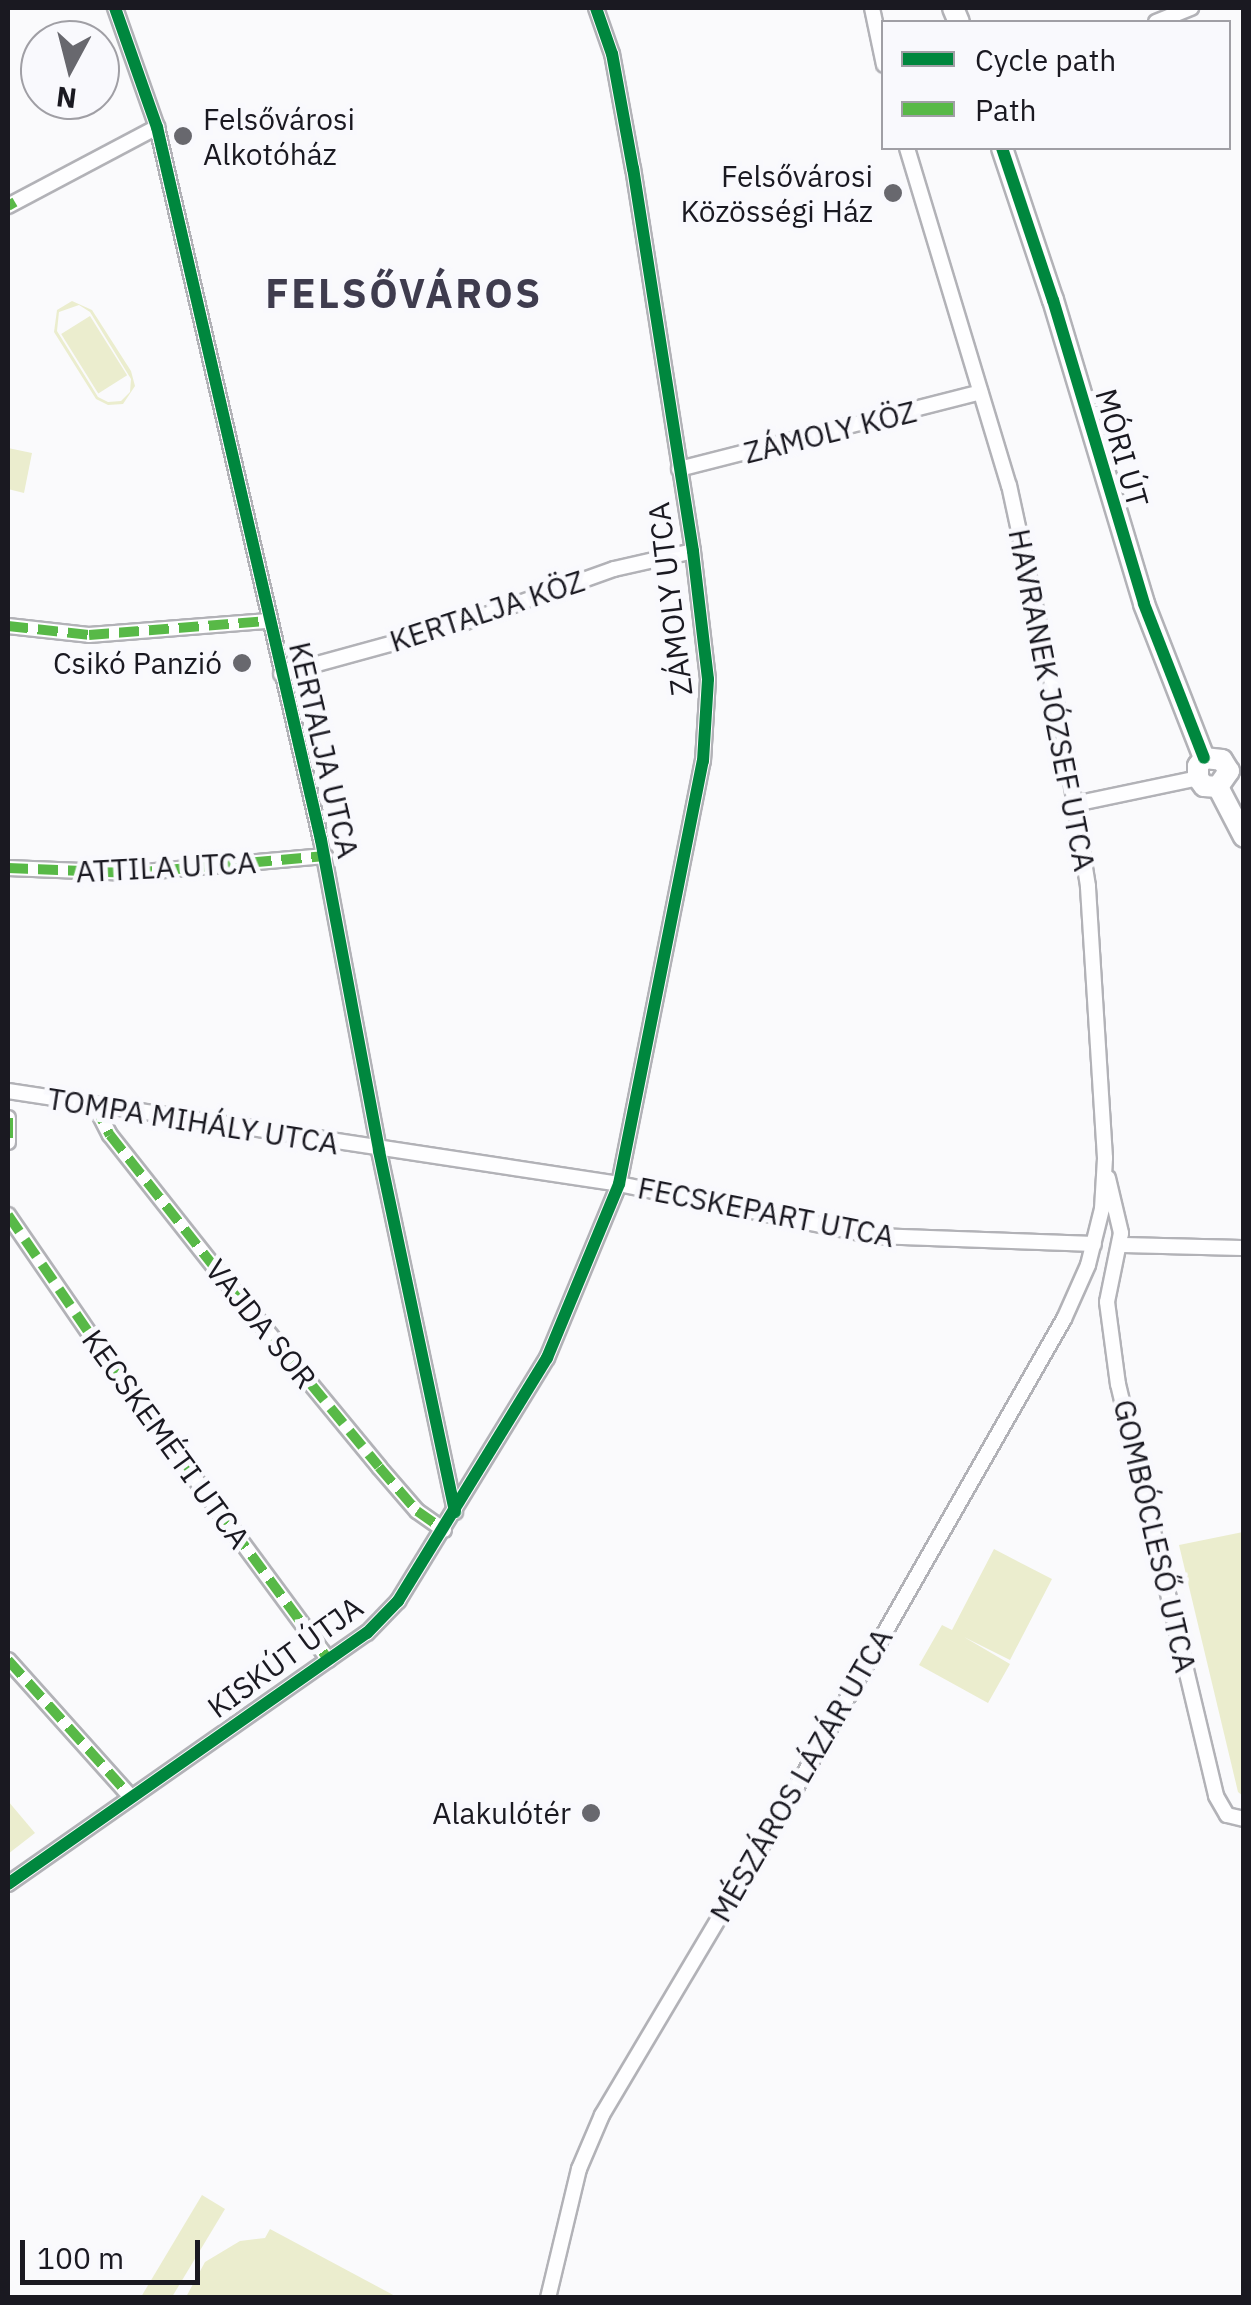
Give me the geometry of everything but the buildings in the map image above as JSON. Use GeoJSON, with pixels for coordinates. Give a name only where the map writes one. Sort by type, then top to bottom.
{"type":"FeatureCollection","features":[{"type":"Feature","properties":{"kind":"main road","name":"MÓRI ÚT"},"geometry":{"type":"LineString","coordinates":[[1003,150],[1053,300],[1139,590],[1201,768]]}},
{"type":"Feature","properties":{"kind":"main road"},"geometry":{"type":"LineString","coordinates":[[1201,768],[1222,760],[1230,774],[1244,837]]}},
{"type":"Feature","properties":{"kind":"street","name":"KERTALJA UTCA"},"geometry":{"type":"LineString","coordinates":[[115,8],[157,128],[325,856],[379,1151],[454,1512]]}},
{"type":"Feature","properties":{"kind":"street","name":"ZÁMOLY UTCA"},"geometry":{"type":"LineString","coordinates":[[596,8],[612,54],[622,109],[680,469],[707,668],[706,738],[619,1184]]}},
{"type":"Feature","properties":{"kind":"street"},"geometry":{"type":"LineString","coordinates":[[872,8],[881,50]]}},
{"type":"Feature","properties":{"kind":"street"},"geometry":{"type":"LineString","coordinates":[[1161,20],[1191,8]]}},
{"type":"Feature","properties":{"kind":"street"},"geometry":{"type":"LineString","coordinates":[[10,201],[157,128]]}},
{"type":"Feature","properties":{"kind":"street","name":"HAVRANEK JÓZSEF UTCA"},"geometry":{"type":"LineString","coordinates":[[908,150],[1015,510],[1075,804],[1088,886],[1105,1170],[1088,1265]]}},
{"type":"Feature","properties":{"kind":"street","name":"ZÁMOLY KÖZ"},"geometry":{"type":"LineString","coordinates":[[680,469],[980,392]]}},
{"type":"Feature","properties":{"kind":"street","name":"KERTALJA KÖZ"},"geometry":{"type":"LineString","coordinates":[[281,674],[452,627],[614,569],[692,550]]}},
{"type":"Feature","properties":{"kind":"street"},"geometry":{"type":"LineString","coordinates":[[8,626],[89,635],[268,620]]}},
{"type":"Feature","properties":{"kind":"street"},"geometry":{"type":"LineString","coordinates":[[1075,804],[1201,768]]}},
{"type":"Feature","properties":{"kind":"street","name":"ATTILA UTCA"},"geometry":{"type":"LineString","coordinates":[[8,868],[132,873],[325,856]]}},
{"type":"Feature","properties":{"kind":"street","name":"TOMPA MIHÁLY UTCA"},"geometry":{"type":"LineString","coordinates":[[8,1091],[379,1151]]}},
{"type":"Feature","properties":{"kind":"street","name":"VAJDA SOR"},"geometry":{"type":"LineString","coordinates":[[94,1104],[110,1135],[279,1346],[417,1511],[444,1530]]}},
{"type":"Feature","properties":{"kind":"street"},"geometry":{"type":"LineString","coordinates":[[8,1118],[8,1142]]}},
{"type":"Feature","properties":{"kind":"street","name":"FECSKEPART UTCA"},"geometry":{"type":"LineString","coordinates":[[379,1151],[619,1184],[901,1239],[1121,1239]]}},
{"type":"Feature","properties":{"kind":"street"},"geometry":{"type":"LineString","coordinates":[[1105,1170],[1121,1239],[1244,1248]]}},
{"type":"Feature","properties":{"kind":"street","name":"KISKÚT ÚTJA"},"geometry":{"type":"LineString","coordinates":[[8,1884],[382,1619],[444,1530],[566,1322],[619,1184]]}},
{"type":"Feature","properties":{"kind":"street","name":"KECSKEMÉTI UTCA"},"geometry":{"type":"LineString","coordinates":[[8,1215],[109,1362],[328,1660]]}},
{"type":"Feature","properties":{"kind":"street","name":"GOMBÓCLESŐ UTCA"},"geometry":{"type":"LineString","coordinates":[[1121,1239],[1107,1321],[1118,1384],[1216,1796],[1220,1808],[1240,1819]]}},
{"type":"Feature","properties":{"kind":"street"},"geometry":{"type":"LineString","coordinates":[[1088,1265],[1115,1272]]}},
{"type":"Feature","properties":{"kind":"street","name":"MÉSZÁROS LÁZÁR UTCA"},"geometry":{"type":"LineString","coordinates":[[548,2298],[580,2170],[602,2115],[796,1788],[1064,1319],[1088,1265]]}},
{"type":"Feature","properties":{"kind":"street"},"geometry":{"type":"LineString","coordinates":[[8,1660],[131,1797]]}},
{"type":"Feature","properties":{"kind":"green space"},"geometry":{"type":"Polygon","coordinates":[[[72,301],[92,310],[131,371],[135,386],[123,404],[108,405],[96,399],[54,332],[57,310],[72,301]],[[79,305],[59,312],[57,331],[98,397],[108,402],[121,401],[130,392],[131,379],[90,312],[79,305]]]}},
{"type":"Feature","properties":{"kind":"green space"},"geometry":{"type":"Polygon","coordinates":[[[90,316],[127,375],[98,393],[61,334],[90,316]]]}},
{"type":"Feature","properties":{"kind":"green space"},"geometry":{"type":"Polygon","coordinates":[[[8,448],[32,453],[24,493],[8,489],[8,448]]]}},
{"type":"Feature","properties":{"kind":"green space"},"geometry":{"type":"Polygon","coordinates":[[[1244,1532],[1243,1796],[1238,1792],[1179,1545],[1244,1532]]]}},
{"type":"Feature","properties":{"kind":"green space"},"geometry":{"type":"Polygon","coordinates":[[[994,1549],[1052,1579],[1010,1660],[964,1637],[1010,1664],[988,1703],[919,1665],[942,1625],[952,1630],[994,1549]]]}},
{"type":"Feature","properties":{"kind":"green space"},"geometry":{"type":"Polygon","coordinates":[[[8,1801],[35,1833],[8,1854],[8,1801]]]}},
{"type":"Feature","properties":{"kind":"green space"},"geometry":{"type":"Polygon","coordinates":[[[202,2195],[225,2209],[172,2297],[141,2297],[202,2195]]]}},
{"type":"Feature","properties":{"kind":"green space"},"geometry":{"type":"Polygon","coordinates":[[[270,2229],[397,2297],[186,2297],[205,2262],[240,2241],[265,2238],[270,2229]]]}},
{"type":"Feature","properties":{"kind":"marked path"},"geometry":{"type":"LineString","coordinates":[[8,206],[15,202]]}},
{"type":"Feature","properties":{"kind":"marked path"},"geometry":{"type":"LineString","coordinates":[[8,626],[89,635],[268,621]]}},
{"type":"Feature","properties":{"kind":"marked path"},"geometry":{"type":"LineString","coordinates":[[8,868],[132,873],[325,856]]}},
{"type":"Feature","properties":{"kind":"marked path"},"geometry":{"type":"LineString","coordinates":[[94,1104],[110,1135],[216,1269],[417,1511],[444,1530]]}},
{"type":"Feature","properties":{"kind":"marked path"},"geometry":{"type":"LineString","coordinates":[[8,1118],[8,1142]]}},
{"type":"Feature","properties":{"kind":"marked path"},"geometry":{"type":"LineString","coordinates":[[8,1215],[109,1362],[329,1660]]}},
{"type":"Feature","properties":{"kind":"marked path"},"geometry":{"type":"LineString","coordinates":[[8,1660],[131,1797]]}},
{"type":"Feature","properties":{"kind":"cycle path"},"geometry":{"type":"LineString","coordinates":[[115,8],[157,127],[321,840],[379,1151],[455,1512]]}},
{"type":"Feature","properties":{"kind":"cycle path"},"geometry":{"type":"LineString","coordinates":[[8,1884],[367,1633],[398,1601],[547,1358],[619,1184],[703,761],[708,679],[693,551],[633,169],[612,54],[596,8]]}},
{"type":"Feature","properties":{"kind":"cycle path"},"geometry":{"type":"LineString","coordinates":[[1003,150],[1053,300],[1144,604],[1204,758]]}},
{"type":"Feature","properties":{"kind":"place","name":"Felsővárosi Alkotóház"},"geometry":{"type":"Point","coordinates":[183,136]}},
{"type":"Feature","properties":{"kind":"place","name":"Felsővárosi Közösségi Ház"},"geometry":{"type":"Point","coordinates":[893,193]}},
{"type":"Feature","properties":{"kind":"place","name":"Csikó Panzió"},"geometry":{"type":"Point","coordinates":[242,663]}},
{"type":"Feature","properties":{"kind":"place","name":"Alakulótér"},"geometry":{"type":"Point","coordinates":[591,1813]}},
{"type":"Feature","properties":{"kind":"district","name":"FELSŐVÁROS"},"geometry":{"type":"Point","coordinates":[404,293]}}]}
